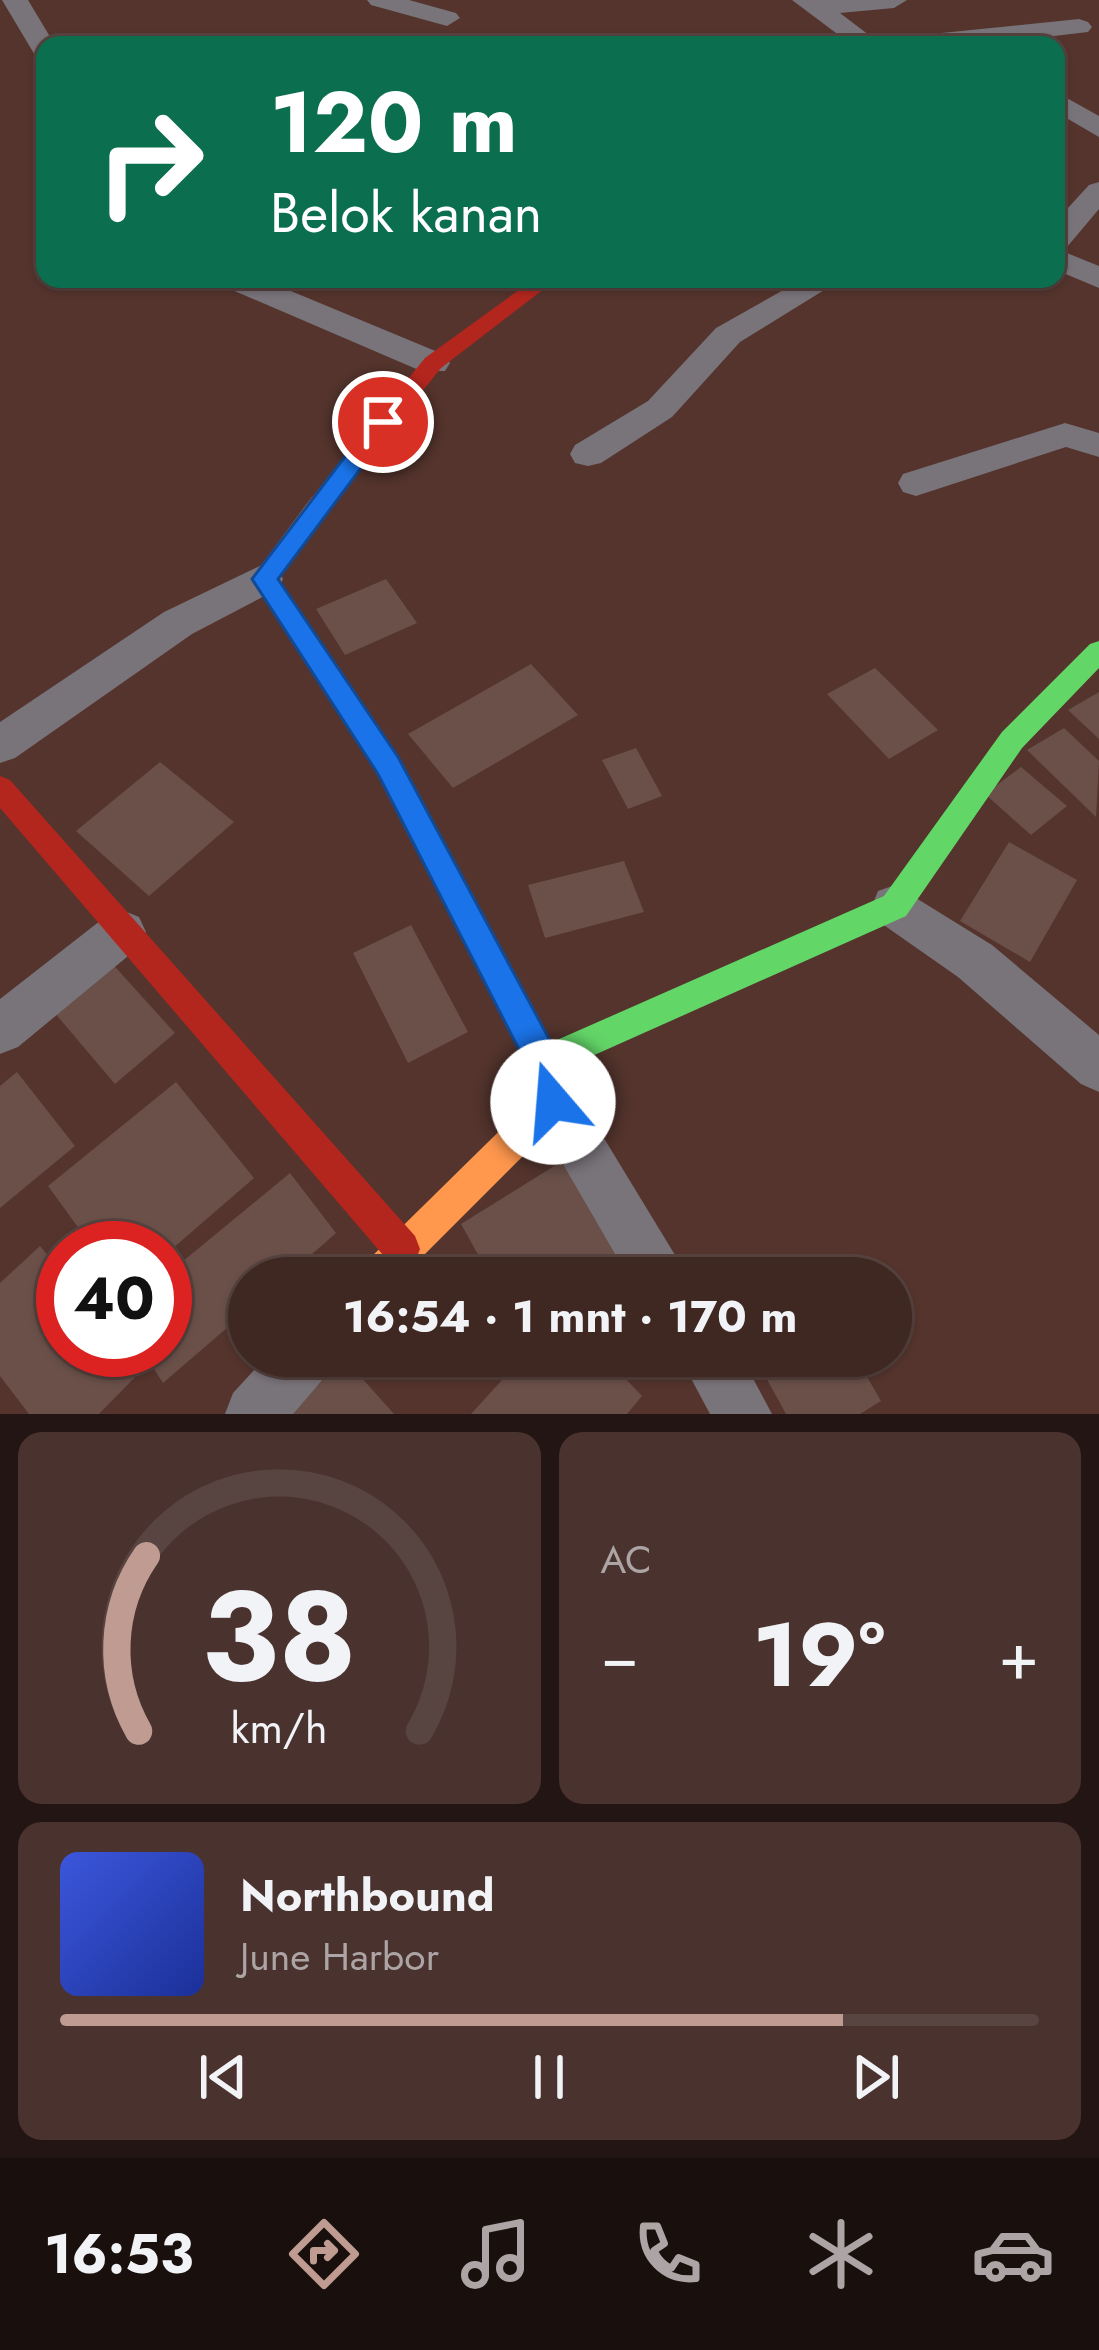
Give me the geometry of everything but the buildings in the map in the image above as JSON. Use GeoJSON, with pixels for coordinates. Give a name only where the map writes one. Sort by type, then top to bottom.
{"type":"FeatureCollection","features":[{"type":"Feature","properties":{"kind":"street"},"geometry":{"type":"LineString","coordinates":[[15,0],[37,36]]}},
{"type":"Feature","properties":{"kind":"street"},"geometry":{"type":"LineString","coordinates":[[380,0],[455,9]]}},
{"type":"Feature","properties":{"kind":"street"},"geometry":{"type":"LineString","coordinates":[[811,4],[894,0]]}},
{"type":"Feature","properties":{"kind":"street"},"geometry":{"type":"LineString","coordinates":[[811,4],[856,36]]}},
{"type":"Feature","properties":{"kind":"street"},"geometry":{"type":"LineString","coordinates":[[434,36],[455,9]]}},
{"type":"Feature","properties":{"kind":"street"},"geometry":{"type":"LineString","coordinates":[[947,36],[997,26],[1078,27]]}},
{"type":"Feature","properties":{"kind":"street"},"geometry":{"type":"LineString","coordinates":[[1065,106],[1099,129]]}},
{"type":"Feature","properties":{"kind":"street"},"geometry":{"type":"LineString","coordinates":[[1065,230],[1099,191]]}},
{"type":"Feature","properties":{"kind":"street"},"geometry":{"type":"LineString","coordinates":[[1065,262],[1099,278]]}},
{"type":"Feature","properties":{"kind":"street"},"geometry":{"type":"LineString","coordinates":[[255,288],[433,363]]}},
{"type":"Feature","properties":{"kind":"street"},"geometry":{"type":"LineString","coordinates":[[0,745],[178,623],[264,579],[358,452],[433,363],[535,288]]}},
{"type":"Feature","properties":{"kind":"street"},"geometry":{"type":"LineString","coordinates":[[588,454],[660,409],[728,335],[810,288]]}},
{"type":"Feature","properties":{"kind":"street"},"geometry":{"type":"LineString","coordinates":[[916,483],[1065,435],[1082,436],[1099,445]]}},
{"type":"Feature","properties":{"kind":"street"},"geometry":{"type":"LineString","coordinates":[[264,579],[388,766],[548,1082],[649,1257]]}},
{"type":"Feature","properties":{"kind":"street"},"geometry":{"type":"LineString","coordinates":[[395,1257],[548,1082],[895,906],[1012,740],[1099,651]]}},
{"type":"Feature","properties":{"kind":"street"},"geometry":{"type":"LineString","coordinates":[[0,788],[402,1249]]}},
{"type":"Feature","properties":{"kind":"street"},"geometry":{"type":"LineString","coordinates":[[895,906],[975,962],[1099,1067]]}},
{"type":"Feature","properties":{"kind":"street"},"geometry":{"type":"LineString","coordinates":[[0,1030],[122,932]]}},
{"type":"Feature","properties":{"kind":"street"},"geometry":{"type":"LineString","coordinates":[[254,1414],[287,1377]]}},
{"type":"Feature","properties":{"kind":"street"},"geometry":{"type":"LineString","coordinates":[[721,1377],[743,1414]]}},
{"type":"Feature","properties":{"kind":"traffic: fast"},"geometry":{"type":"LineString","coordinates":[[543,1062],[895,906],[1012,740],[1099,651]]}},
{"type":"Feature","properties":{"kind":"traffic: slow"},"geometry":{"type":"LineString","coordinates":[[320,503],[264,579],[388,766],[543,1062],[553,1102],[397,1257]]}},
{"type":"Feature","properties":{"kind":"traffic: jam"},"geometry":{"type":"LineString","coordinates":[[320,503],[433,363],[535,288]]}},
{"type":"Feature","properties":{"kind":"traffic: jam"},"geometry":{"type":"LineString","coordinates":[[0,788],[402,1249]]}},
{"type":"Feature","properties":{"kind":"route"},"geometry":{"type":"LineString","coordinates":[[383,422],[264,579],[388,766],[543,1062],[553,1102]]}}]}
